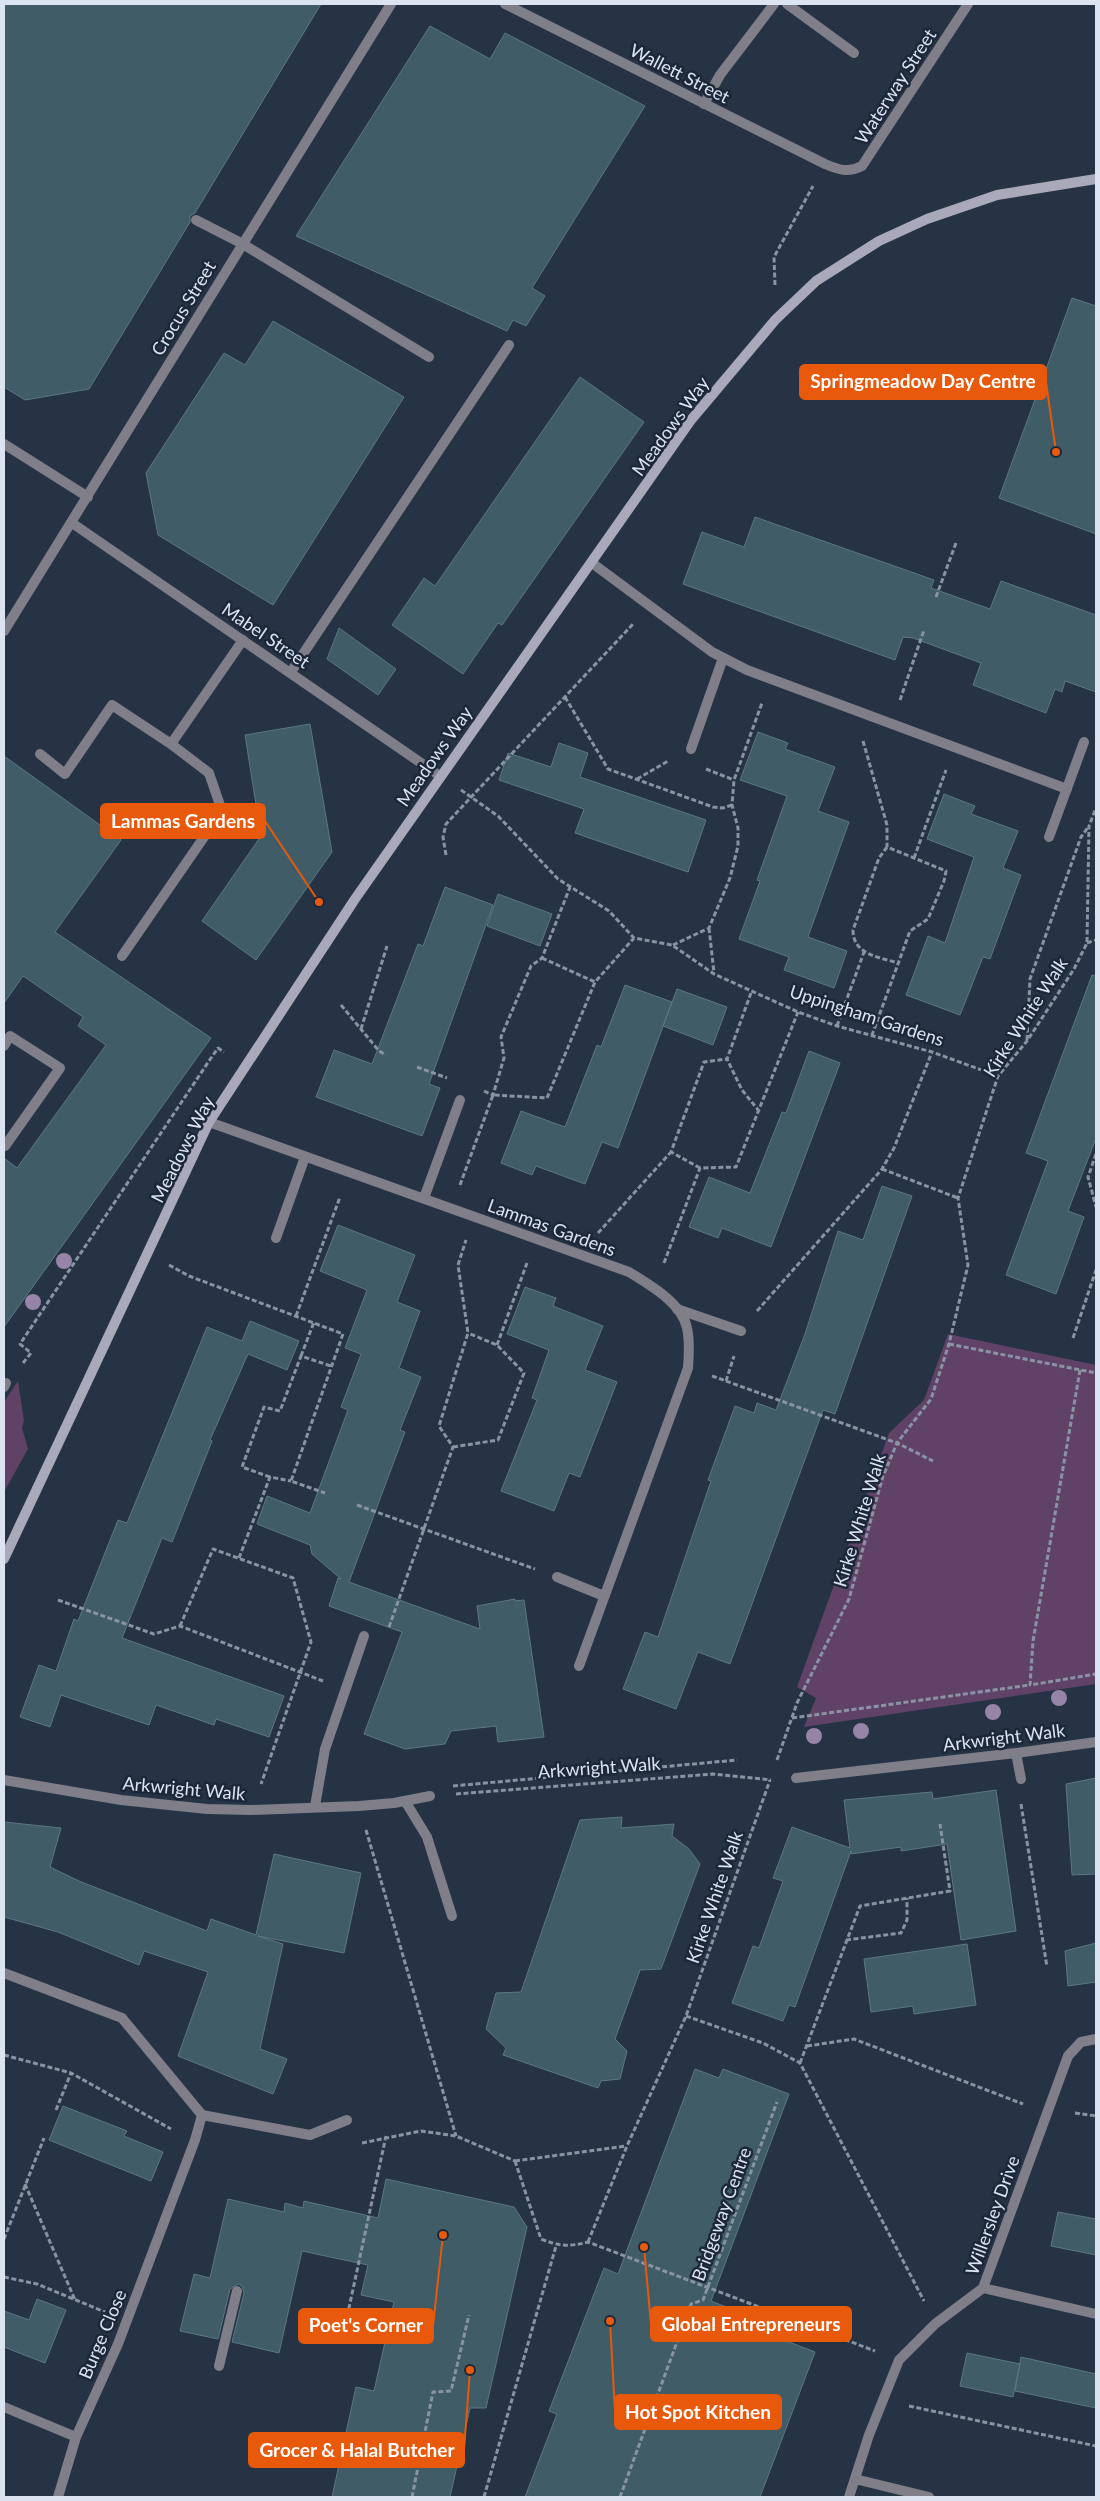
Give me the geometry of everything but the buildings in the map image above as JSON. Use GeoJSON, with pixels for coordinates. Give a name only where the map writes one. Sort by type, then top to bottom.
{"type":"FeatureCollection","features":[{"type":"Feature","properties":{"kind":"street","name":"Crocus Street"},"geometry":{"type":"LineString","coordinates":[[4,630],[72,523],[241,243],[391,4]]}},
{"type":"Feature","properties":{"kind":"street","name":"Wallett Street"},"geometry":{"type":"LineString","coordinates":[[505,4],[840,170]]}},
{"type":"Feature","properties":{"kind":"street"},"geometry":{"type":"LineString","coordinates":[[704,104],[720,75],[774,4]]}},
{"type":"Feature","properties":{"kind":"street"},"geometry":{"type":"LineString","coordinates":[[787,4],[854,53]]}},
{"type":"Feature","properties":{"kind":"street","name":"Waterway Street"},"geometry":{"type":"LineString","coordinates":[[840,170],[852,171],[862,166],[968,4]]}},
{"type":"Feature","properties":{"kind":"street","name":"Meadows Way"},"geometry":{"type":"LineString","coordinates":[[4,1559],[149,1254],[209,1122],[354,899],[691,420],[776,319],[816,281],[879,241],[927,219],[997,195],[1096,178]]}},
{"type":"Feature","properties":{"kind":"street"},"geometry":{"type":"LineString","coordinates":[[196,220],[241,243],[429,357]]}},
{"type":"Feature","properties":{"kind":"street"},"geometry":{"type":"LineString","coordinates":[[291,672],[509,345]]}},
{"type":"Feature","properties":{"kind":"street"},"geometry":{"type":"LineString","coordinates":[[4,444],[88,496]]}},
{"type":"Feature","properties":{"kind":"street","name":"Mabel Street"},"geometry":{"type":"LineString","coordinates":[[72,523],[440,776]]}},
{"type":"Feature","properties":{"kind":"street"},"geometry":{"type":"LineString","coordinates":[[592,562],[712,652],[724,658],[771,679],[1067,789]]}},
{"type":"Feature","properties":{"kind":"street"},"geometry":{"type":"LineString","coordinates":[[171,744],[244,640]]}},
{"type":"Feature","properties":{"kind":"street"},"geometry":{"type":"LineString","coordinates":[[691,749],[724,658]]}},
{"type":"Feature","properties":{"kind":"street"},"geometry":{"type":"LineString","coordinates":[[40,754],[65,774],[112,705],[171,744],[209,773],[222,811],[122,956]]}},
{"type":"Feature","properties":{"kind":"street"},"geometry":{"type":"LineString","coordinates":[[1048,837],[1084,742]]}},
{"type":"Feature","properties":{"kind":"street"},"geometry":{"type":"LineString","coordinates":[[4,1046],[10,1036],[60,1068],[5,1146]]}},
{"type":"Feature","properties":{"kind":"street"},"geometry":{"type":"LineString","coordinates":[[424,1198],[460,1100]]}},
{"type":"Feature","properties":{"kind":"street","name":"Lammas Gardens"},"geometry":{"type":"LineString","coordinates":[[209,1122],[629,1272],[655,1288],[677,1309],[687,1327],[688,1368],[579,1666]]}},
{"type":"Feature","properties":{"kind":"street"},"geometry":{"type":"LineString","coordinates":[[276,1238],[305,1157]]}},
{"type":"Feature","properties":{"kind":"street","name":"Lammas Gardens"},"geometry":{"type":"LineString","coordinates":[[677,1309],[741,1331]]}},
{"type":"Feature","properties":{"kind":"street"},"geometry":{"type":"LineString","coordinates":[[557,1577],[604,1596]]}},
{"type":"Feature","properties":{"kind":"street"},"geometry":{"type":"LineString","coordinates":[[316,1806],[325,1750],[364,1636]]}},
{"type":"Feature","properties":{"kind":"street","name":"Arkwright Walk"},"geometry":{"type":"LineString","coordinates":[[796,1778],[1096,1742]]}},
{"type":"Feature","properties":{"kind":"street"},"geometry":{"type":"LineString","coordinates":[[1016,1753],[1021,1779]]}},
{"type":"Feature","properties":{"kind":"street","name":"Arkwright Walk"},"geometry":{"type":"LineString","coordinates":[[4,1780],[121,1800],[207,1810],[359,1806],[394,1803],[426,1797]]}},
{"type":"Feature","properties":{"kind":"street"},"geometry":{"type":"LineString","coordinates":[[405,1801],[427,1837],[452,1916]]}},
{"type":"Feature","properties":{"kind":"street"},"geometry":{"type":"LineString","coordinates":[[4,1973],[122,2018],[202,2115],[310,2135],[347,2120]]}},
{"type":"Feature","properties":{"kind":"street","name":"Willersley Drive"},"geometry":{"type":"LineString","coordinates":[[849,2497],[882,2400],[898,2360],[935,2324],[983,2288],[1068,2056],[1081,2042],[1096,2039]]}},
{"type":"Feature","properties":{"kind":"street","name":"Burge Close"},"geometry":{"type":"LineString","coordinates":[[58,2497],[76,2437],[126,2321],[202,2115]]}},
{"type":"Feature","properties":{"kind":"street"},"geometry":{"type":"LineString","coordinates":[[983,2288],[1096,2314]]}},
{"type":"Feature","properties":{"kind":"street"},"geometry":{"type":"LineString","coordinates":[[219,2366],[237,2291]]}},
{"type":"Feature","properties":{"kind":"street"},"geometry":{"type":"LineString","coordinates":[[4,2407],[76,2437]]}},
{"type":"Feature","properties":{"kind":"street"},"geometry":{"type":"LineString","coordinates":[[855,2479],[929,2497]]}},
{"type":"Feature","properties":{"kind":"path"},"geometry":{"type":"LineString","coordinates":[[776,319],[774,257],[825,164]]}},
{"type":"Feature","properties":{"kind":"path"},"geometry":{"type":"LineString","coordinates":[[936,597],[956,543]]}},
{"type":"Feature","properties":{"kind":"path"},"geometry":{"type":"LineString","coordinates":[[446,855],[444,837],[446,824],[650,606]]}},
{"type":"Feature","properties":{"kind":"path"},"geometry":{"type":"LineString","coordinates":[[892,724],[924,630]]}},
{"type":"Feature","properties":{"kind":"path"},"geometry":{"type":"LineString","coordinates":[[714,974],[709,928],[730,878],[738,846],[738,828],[732,805],[734,780],[771,679]]}},
{"type":"Feature","properties":{"kind":"path"},"geometry":{"type":"LineString","coordinates":[[565,697],[608,769],[712,807],[723,808],[732,805]]}},
{"type":"Feature","properties":{"kind":"path"},"geometry":{"type":"LineString","coordinates":[[854,710],[878,788],[887,825],[887,847],[879,858],[853,930],[853,940],[857,948],[864,952],[898,963]]}},
{"type":"Feature","properties":{"kind":"path"},"geometry":{"type":"LineString","coordinates":[[914,858],[953,748]]}},
{"type":"Feature","properties":{"kind":"path"},"geometry":{"type":"LineString","coordinates":[[440,776],[498,816],[558,879],[609,911],[634,938],[595,982],[547,1098],[493,1095]]}},
{"type":"Feature","properties":{"kind":"path","name":"Kirke White Walk"},"geometry":{"type":"LineString","coordinates":[[776,1762],[792,1718],[849,1598],[884,1476],[897,1443],[932,1400],[949,1344],[968,1266],[958,1198],[998,1076],[1027,1041],[1074,969],[1087,943],[1089,826],[1096,808]]}},
{"type":"Feature","properties":{"kind":"path"},"geometry":{"type":"LineString","coordinates":[[1027,1041],[1030,979],[1081,837],[1089,826]]}},
{"type":"Feature","properties":{"kind":"path"},"geometry":{"type":"LineString","coordinates":[[872,1035],[910,931],[928,919],[946,871],[887,847]]}},
{"type":"Feature","properties":{"kind":"path"},"geometry":{"type":"LineString","coordinates":[[452,1208],[493,1095],[504,1058],[501,1037],[532,966],[542,958],[570,887]]}},
{"type":"Feature","properties":{"kind":"path"},"geometry":{"type":"LineString","coordinates":[[672,945],[709,928]]}},
{"type":"Feature","properties":{"kind":"path","name":"Uppingham Gardens"},"geometry":{"type":"LineString","coordinates":[[634,938],[672,945],[714,974],[752,993],[798,1012],[837,1026],[932,1052],[998,1076]]}},
{"type":"Feature","properties":{"kind":"path"},"geometry":{"type":"LineString","coordinates":[[1087,943],[1096,940]]}},
{"type":"Feature","properties":{"kind":"path"},"geometry":{"type":"LineString","coordinates":[[361,1029],[387,946]]}},
{"type":"Feature","properties":{"kind":"path"},"geometry":{"type":"LineString","coordinates":[[837,1026],[864,952]]}},
{"type":"Feature","properties":{"kind":"path"},"geometry":{"type":"LineString","coordinates":[[542,958],[595,982]]}},
{"type":"Feature","properties":{"kind":"path"},"geometry":{"type":"LineString","coordinates":[[752,993],[727,1059],[742,1090],[759,1111]]}},
{"type":"Feature","properties":{"kind":"path"},"geometry":{"type":"LineString","coordinates":[[341,1005],[379,1051],[386,1055]]}},
{"type":"Feature","properties":{"kind":"path"},"geometry":{"type":"LineString","coordinates":[[671,1152],[700,1168],[736,1167],[798,1012]]}},
{"type":"Feature","properties":{"kind":"path"},"geometry":{"type":"LineString","coordinates":[[5,1385],[31,1353],[20,1344],[218,1048],[246,1065]]}},
{"type":"Feature","properties":{"kind":"path"},"geometry":{"type":"LineString","coordinates":[[726,1381],[741,1331],[882,1169],[894,1148],[932,1052]]}},
{"type":"Feature","properties":{"kind":"path"},"geometry":{"type":"LineString","coordinates":[[580,1254],[671,1152],[704,1062],[727,1059]]}},
{"type":"Feature","properties":{"kind":"path"},"geometry":{"type":"LineString","coordinates":[[1096,1154],[1088,1177],[1096,1207]]}},
{"type":"Feature","properties":{"kind":"path"},"geometry":{"type":"LineString","coordinates":[[655,1288],[700,1168]]}},
{"type":"Feature","properties":{"kind":"path"},"geometry":{"type":"LineString","coordinates":[[882,1169],[958,1198]]}},
{"type":"Feature","properties":{"kind":"path"},"geometry":{"type":"LineString","coordinates":[[296,1316],[349,1172]]}},
{"type":"Feature","properties":{"kind":"path"},"geometry":{"type":"LineString","coordinates":[[453,1446],[439,1426],[468,1333],[458,1265],[474,1216]]}},
{"type":"Feature","properties":{"kind":"path"},"geometry":{"type":"LineString","coordinates":[[497,1345],[536,1239]]}},
{"type":"Feature","properties":{"kind":"path"},"geometry":{"type":"LineString","coordinates":[[149,1254],[189,1276],[343,1334],[291,1481]]}},
{"type":"Feature","properties":{"kind":"path"},"geometry":{"type":"LineString","coordinates":[[1073,1338],[1096,1270]]}},
{"type":"Feature","properties":{"kind":"path"},"geometry":{"type":"LineString","coordinates":[[314,1322],[280,1411],[264,1407],[242,1467],[325,1493]]}},
{"type":"Feature","properties":{"kind":"path"},"geometry":{"type":"LineString","coordinates":[[453,1446],[498,1440],[524,1373],[497,1345],[468,1333]]}},
{"type":"Feature","properties":{"kind":"path"},"geometry":{"type":"LineString","coordinates":[[949,1344],[1096,1373]]}},
{"type":"Feature","properties":{"kind":"path"},"geometry":{"type":"LineString","coordinates":[[302,1356],[331,1366]]}},
{"type":"Feature","properties":{"kind":"path"},"geometry":{"type":"LineString","coordinates":[[688,1368],[897,1443],[933,1461]]}},
{"type":"Feature","properties":{"kind":"path"},"geometry":{"type":"LineString","coordinates":[[1030,1685],[1032,1641],[1080,1370]]}},
{"type":"Feature","properties":{"kind":"path"},"geometry":{"type":"LineString","coordinates":[[364,1636],[385,1640],[453,1446]]}},
{"type":"Feature","properties":{"kind":"path"},"geometry":{"type":"LineString","coordinates":[[239,1558],[270,1477]]}},
{"type":"Feature","properties":{"kind":"path"},"geometry":{"type":"LineString","coordinates":[[357,1505],[557,1577]]}},
{"type":"Feature","properties":{"kind":"path"},"geometry":{"type":"LineString","coordinates":[[180,1626],[213,1549],[293,1578],[311,1642],[251,1810]]}},
{"type":"Feature","properties":{"kind":"path"},"geometry":{"type":"LineString","coordinates":[[58,1600],[154,1634],[180,1626],[345,1690]]}},
{"type":"Feature","properties":{"kind":"path"},"geometry":{"type":"LineString","coordinates":[[792,1718],[1096,1674]]}},
{"type":"Feature","properties":{"kind":"path"},"geometry":{"type":"LineString","coordinates":[[426,1797],[432,1788],[737,1760]]}},
{"type":"Feature","properties":{"kind":"path","name":"Kirke White Walk"},"geometry":{"type":"LineString","coordinates":[[588,2242],[627,2146],[686,2016],[773,1771]]}},
{"type":"Feature","properties":{"kind":"path","name":"Arkwright Walk"},"geometry":{"type":"LineString","coordinates":[[426,1797],[713,1774],[770,1780]]}},
{"type":"Feature","properties":{"kind":"path"},"geometry":{"type":"LineString","coordinates":[[1021,1802],[1047,1967]]}},
{"type":"Feature","properties":{"kind":"path"},"geometry":{"type":"LineString","coordinates":[[359,1806],[456,2136]]}},
{"type":"Feature","properties":{"kind":"path"},"geometry":{"type":"LineString","coordinates":[[800,2062],[860,1906],[950,1891],[940,1824]]}},
{"type":"Feature","properties":{"kind":"path"},"geometry":{"type":"LineString","coordinates":[[846,1940],[901,1933],[906,1920],[907,1898]]}},
{"type":"Feature","properties":{"kind":"path"},"geometry":{"type":"LineString","coordinates":[[686,2016],[763,2043],[800,2062],[935,2324]]}},
{"type":"Feature","properties":{"kind":"path"},"geometry":{"type":"LineString","coordinates":[[806,2046],[854,2039],[1046,2113]]}},
{"type":"Feature","properties":{"kind":"path"},"geometry":{"type":"LineString","coordinates":[[56,2110],[71,2073]]}},
{"type":"Feature","properties":{"kind":"path","name":"Bridgeway Centre"},"geometry":{"type":"LineString","coordinates":[[620,2497],[691,2304],[704,2300],[777,2102]]}},
{"type":"Feature","properties":{"kind":"path"},"geometry":{"type":"LineString","coordinates":[[344,2331],[386,2136]]}},
{"type":"Feature","properties":{"kind":"path"},"geometry":{"type":"LineString","coordinates":[[4,2239],[44,2138]]}},
{"type":"Feature","properties":{"kind":"path"},"geometry":{"type":"LineString","coordinates":[[627,2146],[515,2161],[541,2239],[556,2246],[573,2246],[588,2242],[898,2360]]}},
{"type":"Feature","properties":{"kind":"path"},"geometry":{"type":"LineString","coordinates":[[25,2184],[75,2300]]}},
{"type":"Feature","properties":{"kind":"path"},"geometry":{"type":"LineString","coordinates":[[484,2497],[556,2246]]}},
{"type":"Feature","properties":{"kind":"path"},"geometry":{"type":"LineString","coordinates":[[4,2277],[37,2284],[126,2321]]}},
{"type":"Feature","properties":{"kind":"path"},"geometry":{"type":"LineString","coordinates":[[412,2497],[433,2392],[451,2391],[469,2315]]}},
{"type":"Feature","properties":{"kind":"path"},"geometry":{"type":"LineString","coordinates":[[882,2400],[1096,2446]]}},
{"type":"Feature","properties":{"kind":"shaded area"},"geometry":{"type":"Polygon","coordinates":[[[948,1334],[1096,1365],[1096,1684],[804,1727],[816,1698],[797,1687],[889,1433],[924,1400],[948,1334]]]}},
{"type":"Feature","properties":{"kind":"shaded area"},"geometry":{"type":"Polygon","coordinates":[[[18,1381],[24,1421],[22,1428],[28,1449],[4,1492],[4,1402],[18,1381]]]}},
{"type":"Feature","properties":{"kind":"place","name":"Springmeadow Day Centre"},"geometry":{"type":"Point","coordinates":[1056,452]}},
{"type":"Feature","properties":{"kind":"place","name":"Lammas Gardens"},"geometry":{"type":"Point","coordinates":[319,902]}},
{"type":"Feature","properties":{"kind":"place","name":"Poet's Corner"},"geometry":{"type":"Point","coordinates":[443,2235]}},
{"type":"Feature","properties":{"kind":"place","name":"Global Entrepreneurs"},"geometry":{"type":"Point","coordinates":[644,2247]}},
{"type":"Feature","properties":{"kind":"place","name":"Hot Spot Kitchen"},"geometry":{"type":"Point","coordinates":[610,2321]}},
{"type":"Feature","properties":{"kind":"place","name":"Grocer & Halal Butcher"},"geometry":{"type":"Point","coordinates":[470,2370]}}]}
